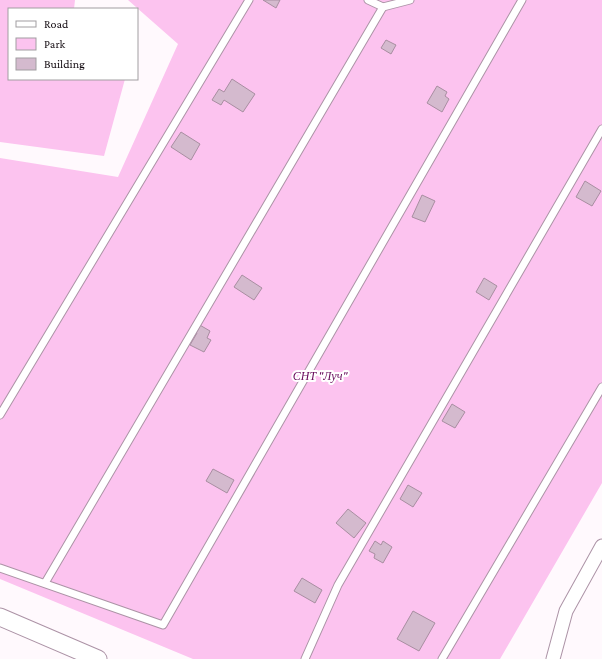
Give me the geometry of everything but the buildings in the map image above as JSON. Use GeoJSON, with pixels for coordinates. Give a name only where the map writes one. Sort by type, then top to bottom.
{"type":"FeatureCollection","features":[{"type":"Feature","properties":{"kind":"street"},"geometry":{"type":"LineString","coordinates":[[553,659],[566,611],[602,546]]}},
{"type":"Feature","properties":{"kind":"street"},"geometry":{"type":"LineString","coordinates":[[0,617],[98,659]]}},
{"type":"Feature","properties":{"kind":"lane"},"geometry":{"type":"LineString","coordinates":[[0,415],[249,0]]}},
{"type":"Feature","properties":{"kind":"lane"},"geometry":{"type":"LineString","coordinates":[[368,0],[382,7],[410,0]]}},
{"type":"Feature","properties":{"kind":"lane"},"geometry":{"type":"LineString","coordinates":[[0,568],[162,625],[522,0]]}},
{"type":"Feature","properties":{"kind":"lane"},"geometry":{"type":"LineString","coordinates":[[44,583],[382,7]]}},
{"type":"Feature","properties":{"kind":"lane"},"geometry":{"type":"LineString","coordinates":[[304,659],[338,585],[602,130]]}},
{"type":"Feature","properties":{"kind":"lane"},"geometry":{"type":"LineString","coordinates":[[442,659],[602,387]]}},
{"type":"Feature","properties":{"kind":"green space"},"geometry":{"type":"Polygon","coordinates":[[[0,0],[75,0],[74,8],[8,8],[8,80],[125,80],[104,156],[0,142],[0,0]]]}},
{"type":"Feature","properties":{"kind":"green space","name":"СНТ \"Луч\""},"geometry":{"type":"Polygon","coordinates":[[[128,0],[602,0],[602,483],[500,659],[193,659],[0,579],[0,158],[118,177],[178,44],[128,0]]]}}]}
